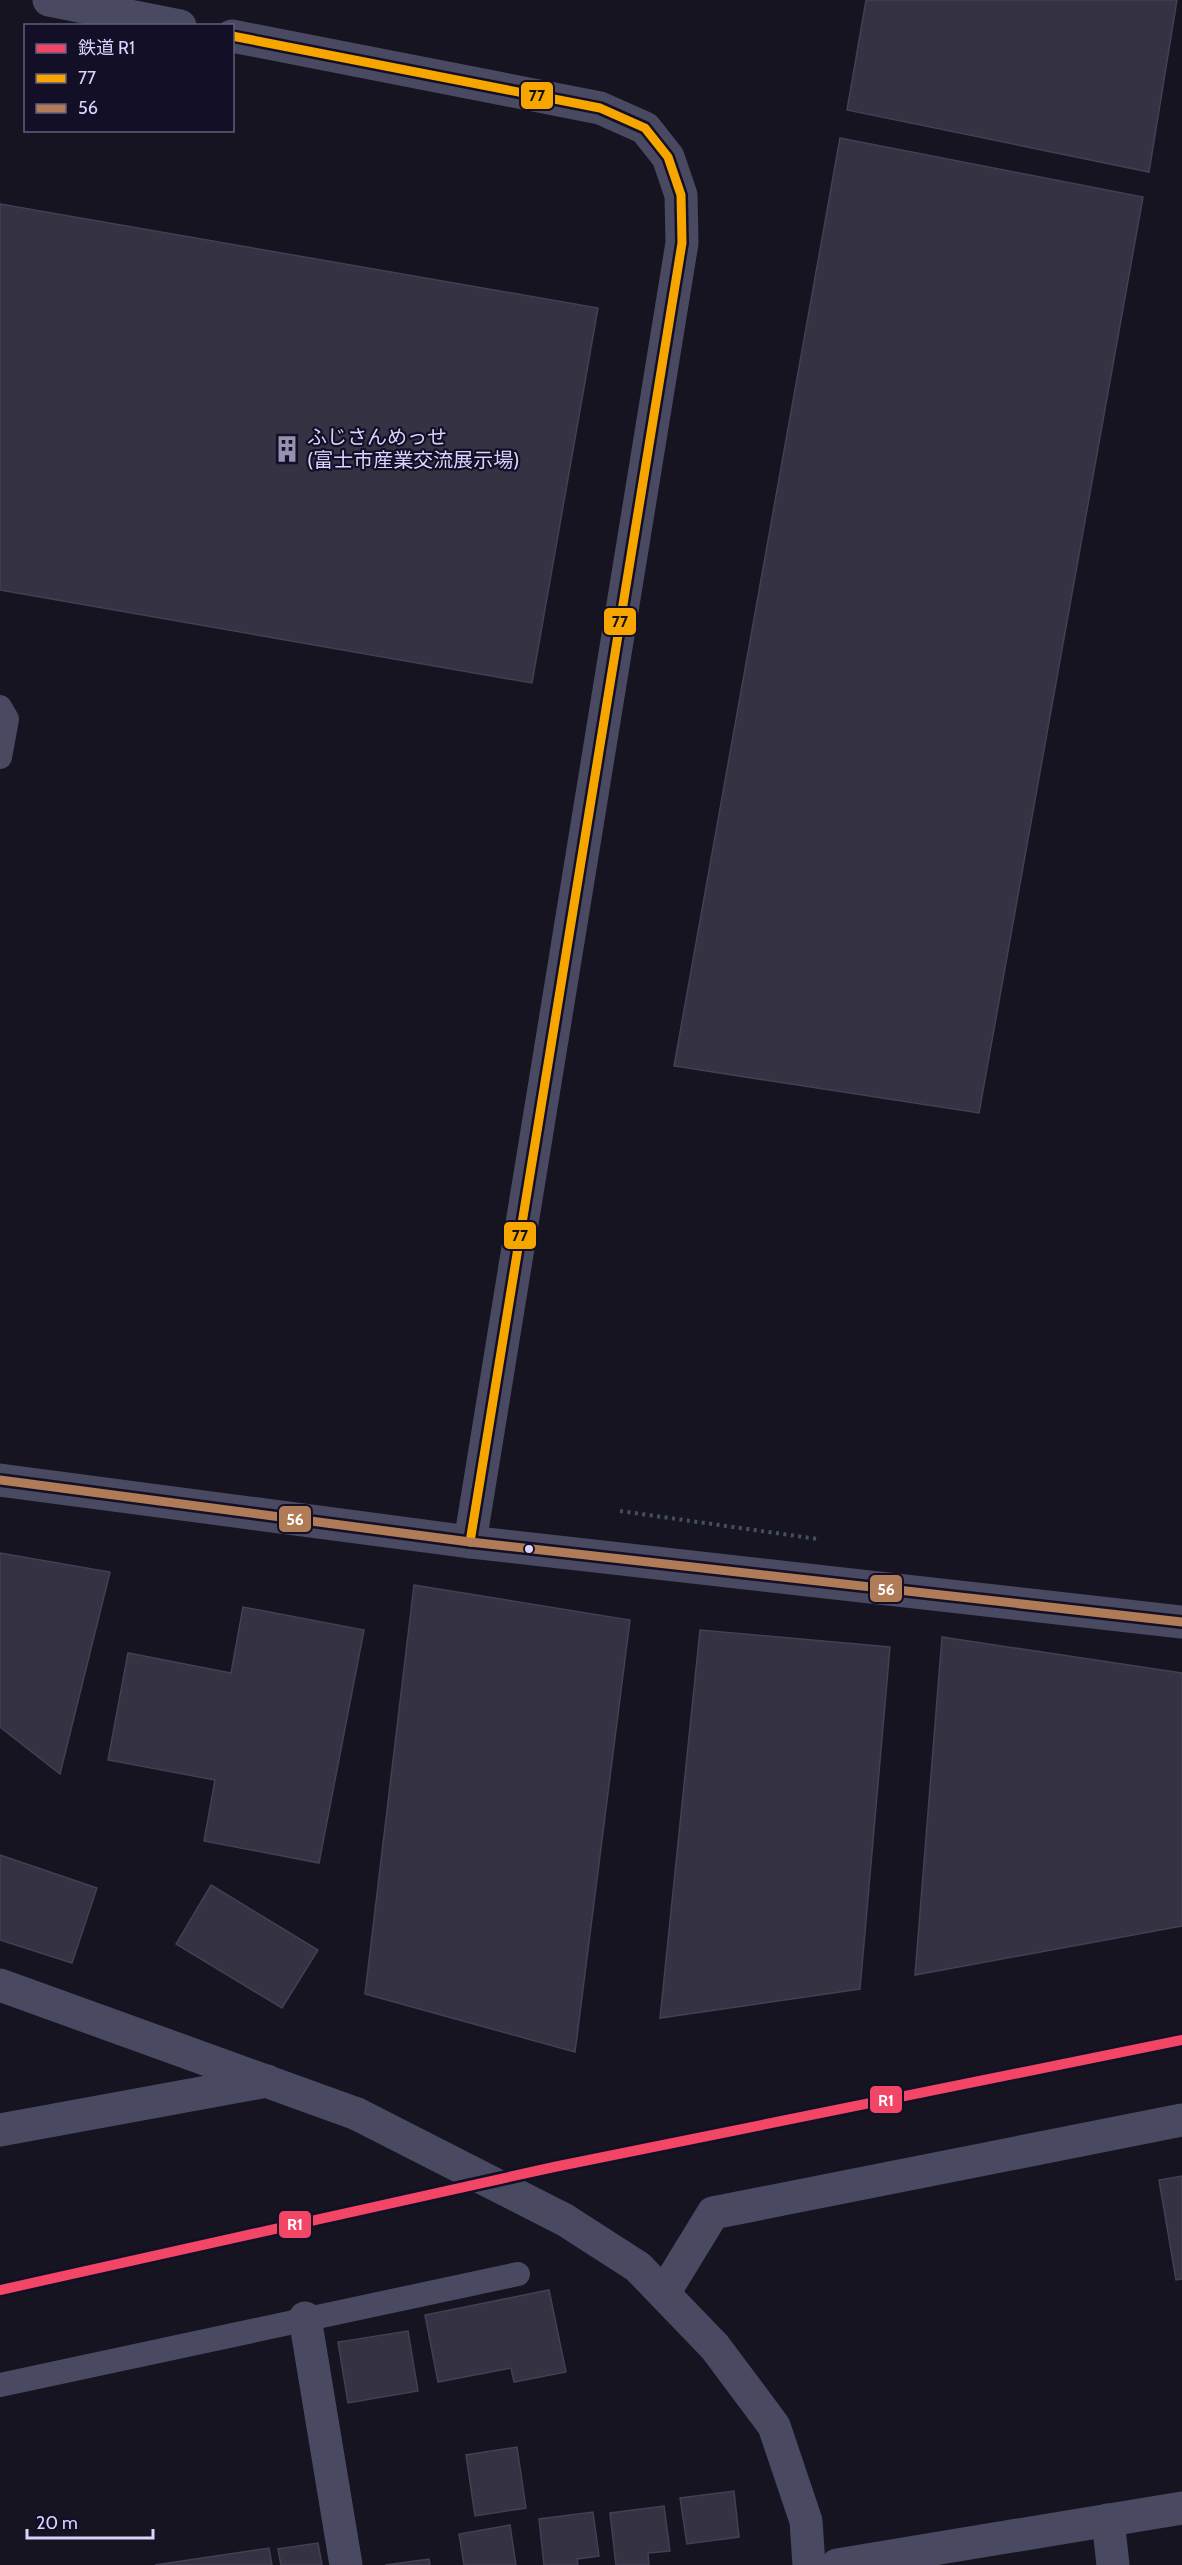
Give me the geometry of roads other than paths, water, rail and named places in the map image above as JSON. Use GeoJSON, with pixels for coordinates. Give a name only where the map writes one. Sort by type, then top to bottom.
{"type":"FeatureCollection","features":[{"type":"Feature","properties":{"kind":"street"},"geometry":{"type":"LineString","coordinates":[[49,0],[170,24]]}},
{"type":"Feature","properties":{"kind":"street"},"geometry":{"type":"LineString","coordinates":[[234,36],[600,108],[645,128],[668,158],[681,195],[682,243],[470,1542]]}},
{"type":"Feature","properties":{"kind":"street"},"geometry":{"type":"LineString","coordinates":[[0,1480],[470,1542],[1182,1622]]}},
{"type":"Feature","properties":{"kind":"street"},"geometry":{"type":"LineString","coordinates":[[0,1985],[357,2114],[564,2220],[638,2267],[714,2347],[774,2426],[806,2521],[809,2565]]}},
{"type":"Feature","properties":{"kind":"street"},"geometry":{"type":"LineString","coordinates":[[0,2130],[267,2081]]}},
{"type":"Feature","properties":{"kind":"street"},"geometry":{"type":"LineString","coordinates":[[664,2293],[713,2213],[1182,2120]]}},
{"type":"Feature","properties":{"kind":"street"},"geometry":{"type":"LineString","coordinates":[[305,2318],[346,2565]]}},
{"type":"Feature","properties":{"kind":"street"},"geometry":{"type":"LineString","coordinates":[[837,2565],[1182,2508]]}},
{"type":"Feature","properties":{"kind":"street"},"geometry":{"type":"LineString","coordinates":[[1108,2520],[1113,2565]]}},
{"type":"Feature","properties":{"kind":"lane"},"geometry":{"type":"LineString","coordinates":[[0,707],[7,719],[0,757]]}},
{"type":"Feature","properties":{"kind":"lane"},"geometry":{"type":"LineString","coordinates":[[0,2385],[518,2274]]}},
{"type":"Feature","properties":{"kind":"rail line","name":"R1"},"geometry":{"type":"LineString","coordinates":[[0,2290],[554,2167],[1182,2040]]}},
{"type":"Feature","properties":{"kind":"place","name":"ふじさんめっせ (富士市産業交流展示場)"},"geometry":{"type":"Point","coordinates":[287,449]}}]}
